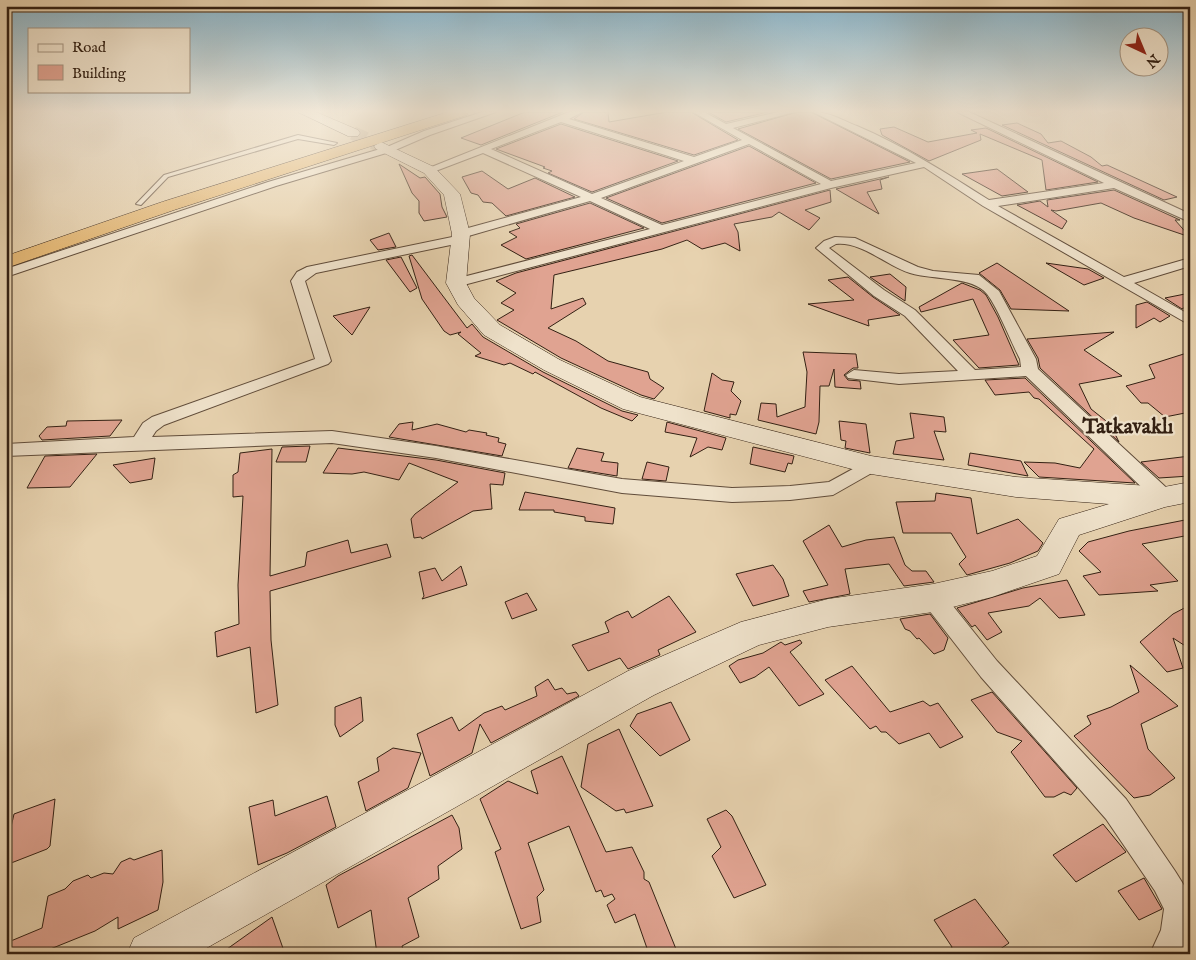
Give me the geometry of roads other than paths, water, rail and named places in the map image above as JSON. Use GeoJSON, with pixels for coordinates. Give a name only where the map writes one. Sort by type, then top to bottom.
{"type":"FeatureCollection","features":[{"type":"Feature","properties":{"kind":"highway"},"geometry":{"type":"LineString","coordinates":[[6,248],[138,204],[292,157]]}},
{"type":"Feature","properties":{"kind":"highway"},"geometry":{"type":"LineString","coordinates":[[6,262],[168,206],[322,157]]}},
{"type":"Feature","properties":{"kind":"street"},"geometry":{"type":"LineString","coordinates":[[6,273],[355,157]]}},
{"type":"Feature","properties":{"kind":"street"},"geometry":{"type":"LineString","coordinates":[[404,157],[429,170],[452,194],[461,237],[456,283],[464,301],[492,330],[552,365],[632,402],[870,465],[1016,488],[1177,494]]}},
{"type":"Feature","properties":{"kind":"street"},"geometry":{"type":"LineString","coordinates":[[429,170],[463,157]]}},
{"type":"Feature","properties":{"kind":"street"},"geometry":{"type":"LineString","coordinates":[[501,157],[663,230]]}},
{"type":"Feature","properties":{"kind":"street"},"geometry":{"type":"LineString","coordinates":[[682,157],[692,160]]}},
{"type":"Feature","properties":{"kind":"street"},"geometry":{"type":"LineString","coordinates":[[140,443],[149,427],[158,421],[323,361],[298,281],[302,274],[312,270],[461,237],[593,197],[702,157]]}},
{"type":"Feature","properties":{"kind":"street"},"geometry":{"type":"LineString","coordinates":[[778,157],[830,185]]}},
{"type":"Feature","properties":{"kind":"street"},"geometry":{"type":"LineString","coordinates":[[912,157],[986,204],[1190,321]]}},
{"type":"Feature","properties":{"kind":"street"},"geometry":{"type":"LineString","coordinates":[[1057,157],[1190,219]]}},
{"type":"Feature","properties":{"kind":"street"},"geometry":{"type":"LineString","coordinates":[[456,283],[830,185],[926,164]]}},
{"type":"Feature","properties":{"kind":"street"},"geometry":{"type":"LineString","coordinates":[[986,204],[1116,184]]}},
{"type":"Feature","properties":{"kind":"street"},"geometry":{"type":"LineString","coordinates":[[972,376],[910,313],[879,293],[822,248],[826,244],[851,240],[913,270],[933,276],[974,278],[992,291],[1028,359],[1030,371],[1177,494]]}},
{"type":"Feature","properties":{"kind":"street"},"geometry":{"type":"LineString","coordinates":[[1123,282],[1190,262]]}},
{"type":"Feature","properties":{"kind":"street"},"geometry":{"type":"LineString","coordinates":[[854,375],[899,379],[1030,371]]}},
{"type":"Feature","properties":{"kind":"street"},"geometry":{"type":"LineString","coordinates":[[6,450],[332,436],[436,452],[622,486],[732,495],[790,494],[833,488],[870,465]]}},
{"type":"Feature","properties":{"kind":"street"},"geometry":{"type":"LineString","coordinates":[[150,954],[642,683],[753,632],[828,613],[933,598],[992,584],[1048,565],[1069,527],[1177,494]]}},
{"type":"Feature","properties":{"kind":"street"},"geometry":{"type":"LineString","coordinates":[[933,598],[989,669],[1116,809],[1165,881],[1180,907],[1176,932],[1166,954]]}},
{"type":"Feature","properties":{"kind":"district","name":"Tatkavaklı"},"geometry":{"type":"Point","coordinates":[1128,427]}}]}
